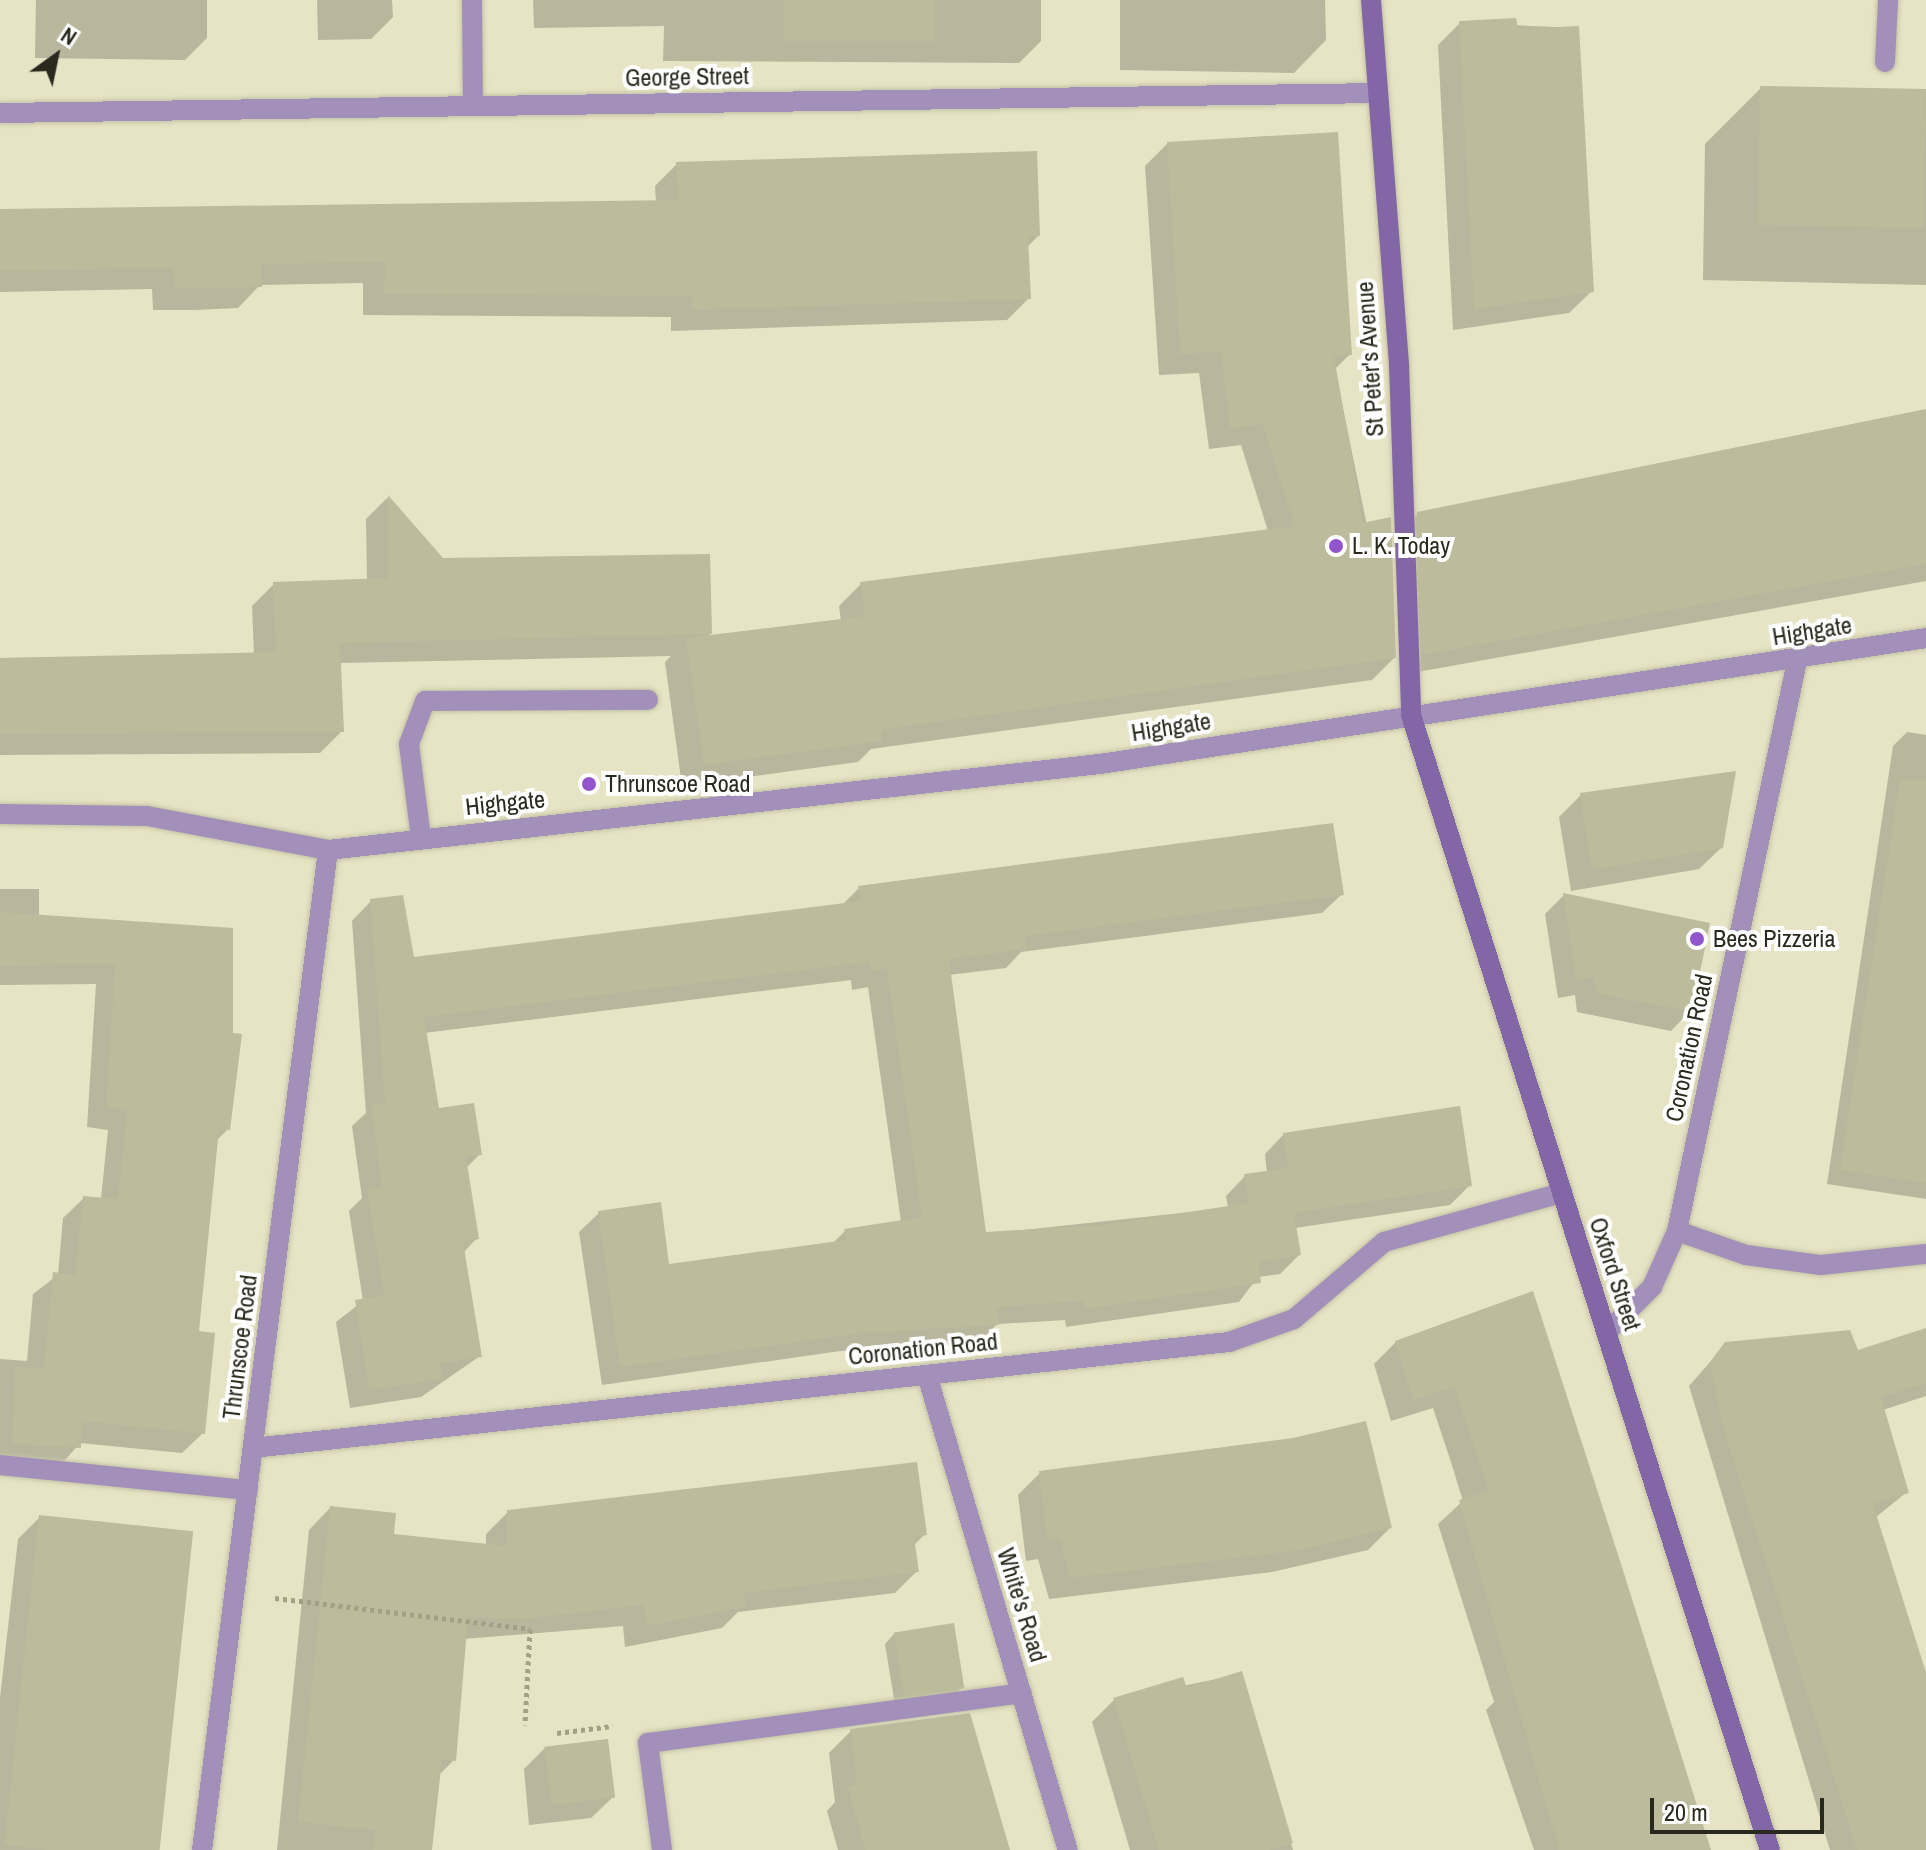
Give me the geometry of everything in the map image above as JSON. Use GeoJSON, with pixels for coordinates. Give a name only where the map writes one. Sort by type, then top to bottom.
{"type":"FeatureCollection","features":[{"type":"Feature","properties":{"kind":"street"},"geometry":{"type":"LineString","coordinates":[[472,0],[473,106]]}},
{"type":"Feature","properties":{"kind":"street","name":"St Peter's Avenue"},"geometry":{"type":"LineString","coordinates":[[1371,0],[1375,93],[1399,365],[1411,715]]}},
{"type":"Feature","properties":{"kind":"street"},"geometry":{"type":"LineString","coordinates":[[1885,62],[1888,0]]}},
{"type":"Feature","properties":{"kind":"street","name":"George Street"},"geometry":{"type":"LineString","coordinates":[[0,113],[1375,93]]}},
{"type":"Feature","properties":{"kind":"street","name":"Highgate"},"geometry":{"type":"LineString","coordinates":[[0,814],[147,816],[328,850],[1100,764],[1411,715],[1797,661],[1926,638]]}},
{"type":"Feature","properties":{"kind":"street","name":"Coronation Road"},"geometry":{"type":"LineString","coordinates":[[1607,1332],[1652,1287],[1677,1231],[1797,661]]}},
{"type":"Feature","properties":{"kind":"street"},"geometry":{"type":"LineString","coordinates":[[421,838],[409,744],[425,701],[648,700]]}},
{"type":"Feature","properties":{"kind":"street","name":"Oxford Street"},"geometry":{"type":"LineString","coordinates":[[1411,715],[1770,1850]]}},
{"type":"Feature","properties":{"kind":"street","name":"Thrunscoe Road"},"geometry":{"type":"LineString","coordinates":[[202,1850],[328,850]]}},
{"type":"Feature","properties":{"kind":"street","name":"Coronation Road"},"geometry":{"type":"LineString","coordinates":[[253,1448],[927,1375],[1271,1332],[1384,1242],[1562,1193]]}},
{"type":"Feature","properties":{"kind":"street"},"geometry":{"type":"LineString","coordinates":[[1677,1231],[1746,1255],[1821,1265],[1926,1254]]}},
{"type":"Feature","properties":{"kind":"street","name":"White's Road"},"geometry":{"type":"LineString","coordinates":[[927,1375],[1068,1850]]}},
{"type":"Feature","properties":{"kind":"street"},"geometry":{"type":"LineString","coordinates":[[0,1465],[248,1490]]}},
{"type":"Feature","properties":{"kind":"street"},"geometry":{"type":"LineString","coordinates":[[662,1850],[648,1743],[1022,1693]]}},
{"type":"Feature","properties":{"kind":"path"},"geometry":{"type":"LineString","coordinates":[[235,1593],[530,1629],[525,1725]]}},
{"type":"Feature","properties":{"kind":"building"},"geometry":{"type":"Polygon","coordinates":[[[784,0],[935,0],[935,41],[784,41],[784,0]]]}},
{"type":"Feature","properties":{"kind":"building"},"geometry":{"type":"Polygon","coordinates":[[[1516,18],[1518,29],[1579,26],[1594,292],[1474,309],[1459,21],[1516,18]]]}},
{"type":"Feature","properties":{"kind":"building"},"geometry":{"type":"Polygon","coordinates":[[[1760,86],[1926,89],[1924,228],[1758,225],[1760,86]]]}},
{"type":"Feature","properties":{"kind":"building"},"geometry":{"type":"Polygon","coordinates":[[[1338,132],[1352,355],[1334,356],[1363,523],[1391,517],[1396,658],[881,730],[882,741],[704,765],[686,638],[865,616],[860,582],[1294,526],[1263,424],[1230,428],[1221,352],[1180,354],[1167,142],[1338,132]]]}},
{"type":"Feature","properties":{"kind":"building"},"geometry":{"type":"Polygon","coordinates":[[[1037,151],[1040,236],[1028,237],[1031,299],[692,310],[692,296],[384,294],[385,262],[261,264],[262,287],[175,289],[173,268],[0,271],[0,209],[678,200],[676,162],[1037,151]]]}},
{"type":"Feature","properties":{"kind":"building"},"geometry":{"type":"Polygon","coordinates":[[[1926,409],[1926,564],[1422,655],[1417,512],[1926,409]]]}},
{"type":"Feature","properties":{"kind":"building"},"geometry":{"type":"Polygon","coordinates":[[[388,495],[443,558],[710,554],[712,634],[340,643],[344,732],[0,734],[0,658],[276,652],[273,582],[388,578],[388,495]]]}},
{"type":"Feature","properties":{"kind":"building"},"geometry":{"type":"Polygon","coordinates":[[[1736,771],[1723,848],[1592,870],[1580,793],[1736,771]]]}},
{"type":"Feature","properties":{"kind":"building"},"geometry":{"type":"Polygon","coordinates":[[[1900,779],[1926,781],[1926,1183],[1840,1170],[1900,779]]]}},
{"type":"Feature","properties":{"kind":"building"},"geometry":{"type":"Polygon","coordinates":[[[1333,823],[1344,895],[1025,936],[1027,949],[949,959],[986,1232],[1102,1225],[1249,1203],[1244,1174],[1288,1168],[1283,1133],[1460,1106],[1472,1186],[1294,1213],[1301,1255],[1258,1262],[1261,1283],[1085,1309],[1084,1301],[997,1307],[999,1325],[861,1333],[620,1367],[598,1211],[661,1202],[669,1264],[846,1240],[844,1229],[922,1217],[887,969],[871,971],[870,962],[424,1017],[439,1108],[474,1103],[482,1155],[466,1157],[479,1239],[463,1242],[482,1357],[440,1363],[443,1379],[369,1390],[355,1300],[384,1295],[367,1190],[382,1187],[371,1105],[385,1103],[370,899],[403,895],[414,957],[861,901],[858,886],[1333,823]]]}},
{"type":"Feature","properties":{"kind":"building"},"geometry":{"type":"Polygon","coordinates":[[[1563,893],[1710,923],[1692,1012],[1596,993],[1594,977],[1576,980],[1563,893]]]}},
{"type":"Feature","properties":{"kind":"building"},"geometry":{"type":"Polygon","coordinates":[[[0,912],[233,928],[233,1033],[242,1034],[230,1130],[219,1129],[199,1331],[215,1333],[205,1434],[82,1421],[81,1448],[12,1444],[15,1367],[44,1368],[53,1272],[75,1275],[83,1196],[118,1199],[127,1110],[106,1107],[115,964],[0,966],[0,912]]]}},
{"type":"Feature","properties":{"kind":"building"},"geometry":{"type":"Polygon","coordinates":[[[1533,1291],[1711,1850],[1559,1850],[1459,1500],[1489,1491],[1454,1387],[1413,1400],[1395,1341],[1533,1291]]]}},
{"type":"Feature","properties":{"kind":"building"},"geometry":{"type":"Polygon","coordinates":[[[1926,1328],[1926,1383],[1881,1397],[1909,1493],[1873,1504],[1926,1673],[1926,1850],[1857,1850],[1722,1424],[1710,1362],[1725,1342],[1850,1330],[1858,1350],[1926,1328]]]}},
{"type":"Feature","properties":{"kind":"building"},"geometry":{"type":"Polygon","coordinates":[[[1366,1421],[1392,1528],[1295,1551],[1070,1578],[1060,1538],[1047,1540],[1039,1471],[1293,1438],[1366,1421]]]}},
{"type":"Feature","properties":{"kind":"building"},"geometry":{"type":"Polygon","coordinates":[[[917,1462],[927,1535],[914,1537],[919,1572],[744,1593],[746,1607],[646,1626],[644,1605],[524,1619],[468,1617],[456,1761],[442,1759],[432,1850],[373,1850],[375,1830],[298,1822],[330,1506],[396,1513],[394,1534],[507,1546],[507,1510],[917,1462]]]}},
{"type":"Feature","properties":{"kind":"building"},"geometry":{"type":"Polygon","coordinates":[[[39,1515],[193,1531],[160,1850],[50,1850],[4,1845],[39,1515]]]}},
{"type":"Feature","properties":{"kind":"building"},"geometry":{"type":"Polygon","coordinates":[[[954,1623],[964,1688],[904,1698],[894,1633],[954,1623]]]}},
{"type":"Feature","properties":{"kind":"building"},"geometry":{"type":"Polygon","coordinates":[[[1242,1671],[1293,1843],[1269,1850],[1159,1850],[1113,1698],[1183,1677],[1187,1688],[1242,1671]]]}},
{"type":"Feature","properties":{"kind":"building"},"geometry":{"type":"Polygon","coordinates":[[[970,1713],[1010,1850],[865,1850],[848,1787],[857,1784],[850,1729],[970,1713]]]}},
{"type":"Feature","properties":{"kind":"building"},"geometry":{"type":"Polygon","coordinates":[[[608,1739],[615,1798],[552,1805],[544,1747],[608,1739]]]}},
{"type":"Feature","properties":{"kind":"place","name":"L. K. Today"},"geometry":{"type":"Point","coordinates":[1336,546]}},
{"type":"Feature","properties":{"kind":"place","name":"Thrunscoe Road"},"geometry":{"type":"Point","coordinates":[589,784]}},
{"type":"Feature","properties":{"kind":"place","name":"Bees Pizzeria"},"geometry":{"type":"Point","coordinates":[1697,939]}}]}
